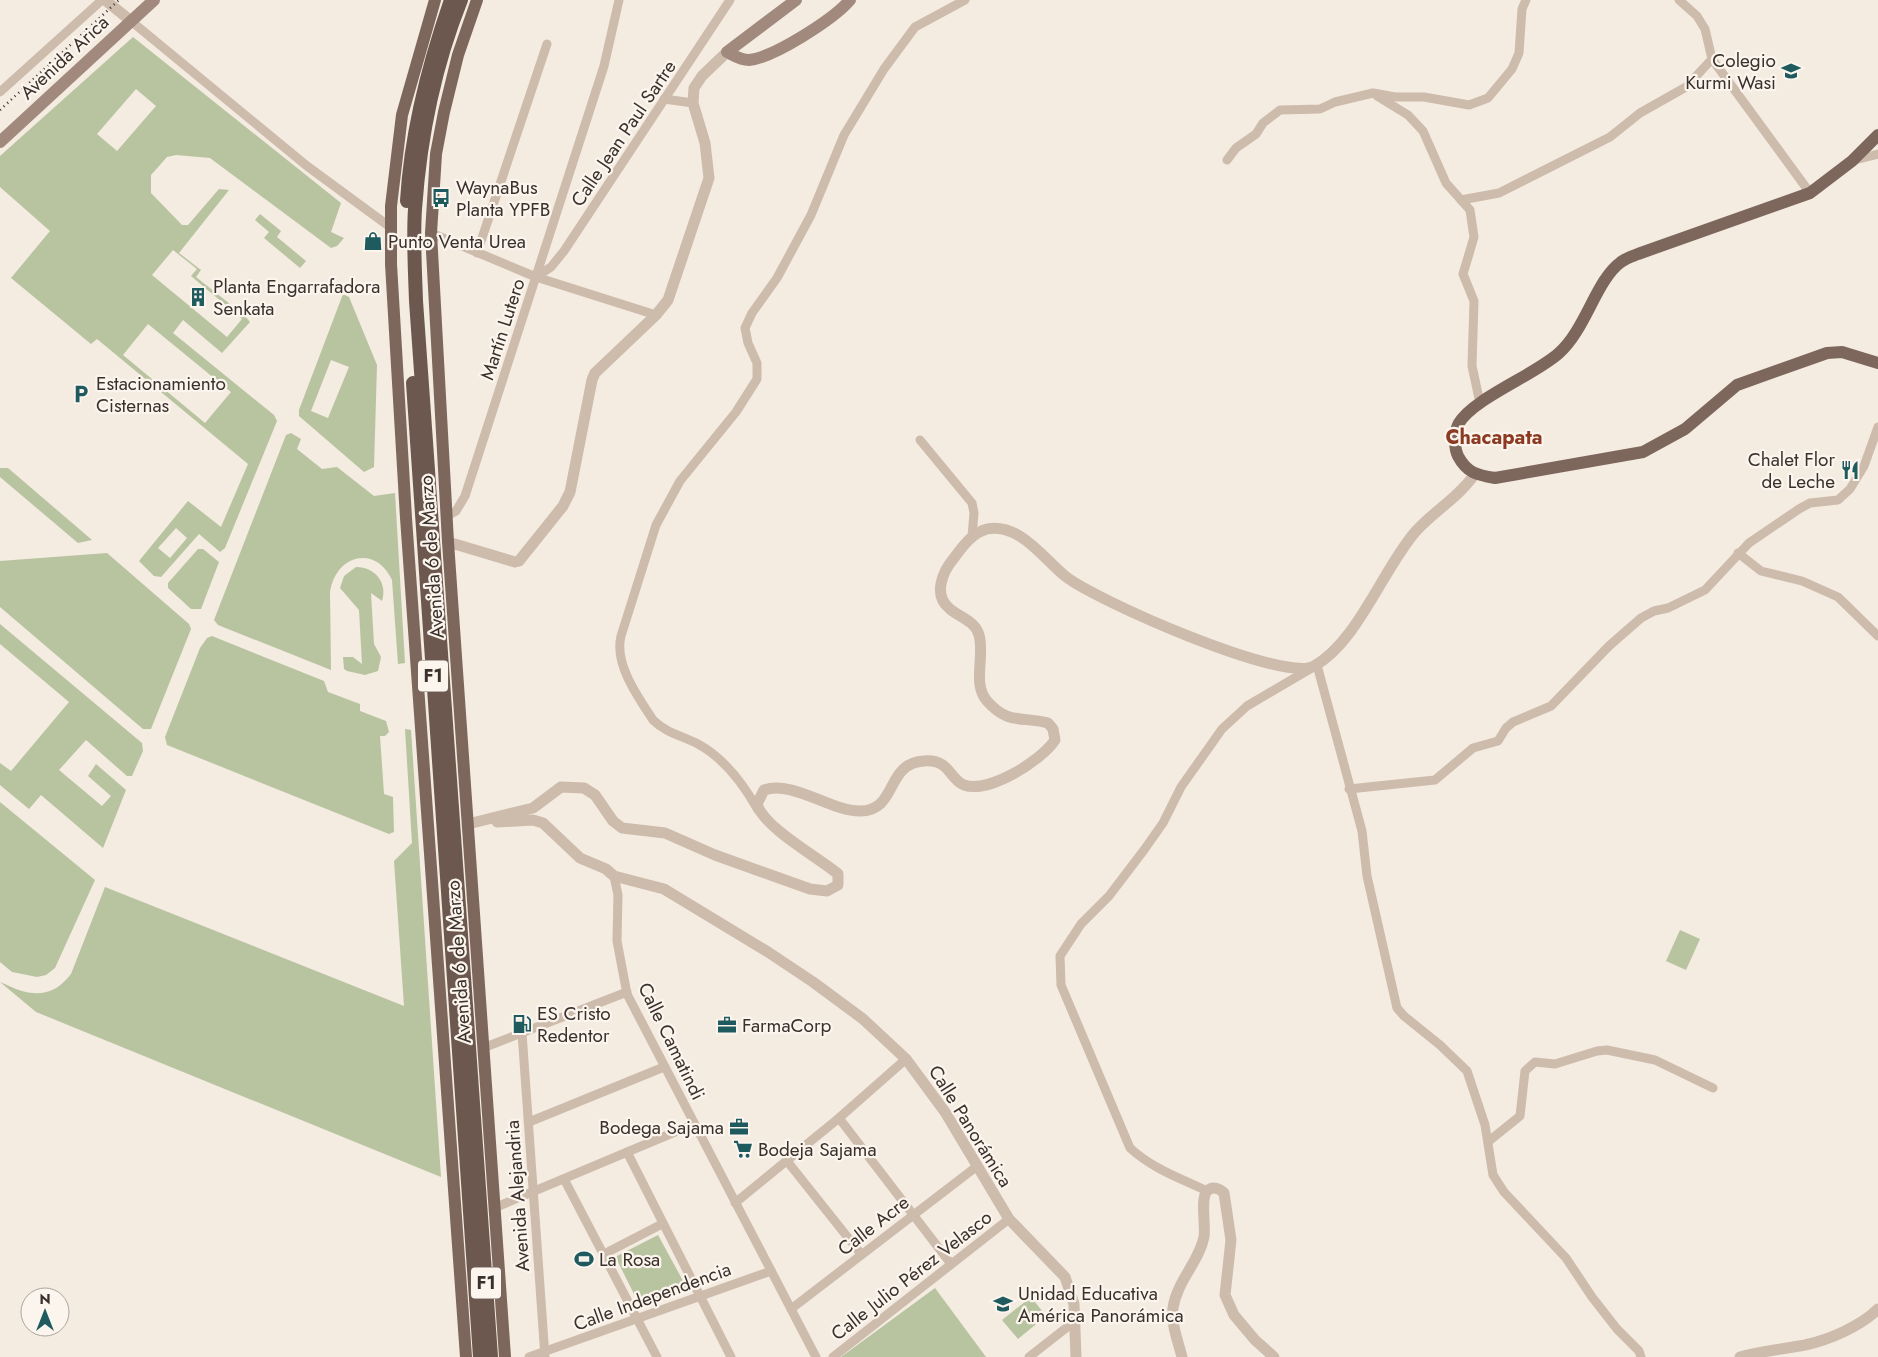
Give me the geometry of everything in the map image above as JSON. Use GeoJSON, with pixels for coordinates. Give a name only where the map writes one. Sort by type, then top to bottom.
{"type":"FeatureCollection","features":[{"type":"Feature","properties":{"kind":"highway","name":"Avenida 6 de Marzo"},"geometry":{"type":"LineString","coordinates":[[451,0],[434,47],[421,100],[409,170],[406,242],[407,302],[480,1357]]}},
{"type":"Feature","properties":{"kind":"highway","name":"Avenida 6 de Marzo"},"geometry":{"type":"LineString","coordinates":[[462,0],[443,52],[428,114],[415,208],[416,301],[491,1357]]}},
{"type":"Feature","properties":{"kind":"main road","name":"Avenida Arica"},"geometry":{"type":"LineString","coordinates":[[0,142],[154,0]]}},
{"type":"Feature","properties":{"kind":"main road","name":"Avenida 6 de Marzo"},"geometry":{"type":"LineString","coordinates":[[435,0],[402,116],[390,227],[406,518],[466,1357]]}},
{"type":"Feature","properties":{"kind":"main road","name":"Avenida 6 de Marzo"},"geometry":{"type":"LineString","coordinates":[[477,0],[458,55],[444,112],[436,154],[431,233],[448,542],[505,1357]]}},
{"type":"Feature","properties":{"kind":"main road"},"geometry":{"type":"LineString","coordinates":[[796,0],[728,52],[738,59],[749,60],[764,56],[832,18],[850,0]]}},
{"type":"Feature","properties":{"kind":"main road"},"geometry":{"type":"LineString","coordinates":[[1878,135],[1852,160],[1810,193],[1638,254],[1621,262],[1607,278],[1575,336],[1559,353],[1539,368],[1480,403],[1459,423],[1455,438],[1455,451],[1464,468],[1474,474],[1505,478],[1643,452],[1685,429],[1738,385],[1827,352],[1842,352],[1878,363]]}},
{"type":"Feature","properties":{"kind":"street"},"geometry":{"type":"LineString","coordinates":[[103,0],[307,166],[390,227]]}},
{"type":"Feature","properties":{"kind":"street","name":"Avenida Arica"},"geometry":{"type":"LineString","coordinates":[[0,92],[103,0]]}},
{"type":"Feature","properties":{"kind":"street","name":"Martín Lutero"},"geometry":{"type":"LineString","coordinates":[[447,516],[456,511],[465,496],[604,66],[619,0]]}},
{"type":"Feature","properties":{"kind":"street","name":"Calle Jean Paul Sartre"},"geometry":{"type":"LineString","coordinates":[[536,277],[551,267],[564,251],[730,0]]}},
{"type":"Feature","properties":{"kind":"street"},"geometry":{"type":"LineString","coordinates":[[468,824],[533,808],[560,787],[584,788],[595,796],[613,821],[622,828],[665,833],[715,855],[810,889],[827,891],[838,885],[838,874],[783,834],[759,812],[744,786],[716,757],[698,744],[660,726],[654,720],[622,664],[619,651],[621,636],[656,525],[680,481],[736,412],[757,379],[757,362],[748,343],[745,328],[752,313],[776,278],[811,215],[844,135],[884,69],[915,27],[965,0]]}},
{"type":"Feature","properties":{"kind":"street"},"geometry":{"type":"LineString","coordinates":[[1227,160],[1236,148],[1256,134],[1263,123],[1280,110],[1320,109],[1335,102],[1373,93],[1394,97],[1424,97],[1468,105],[1488,98],[1512,69],[1519,53],[1522,10],[1526,0]]}},
{"type":"Feature","properties":{"kind":"street"},"geometry":{"type":"LineString","coordinates":[[1680,0],[1697,16],[1705,29],[1712,59],[1810,193]]}},
{"type":"Feature","properties":{"kind":"street"},"geometry":{"type":"LineString","coordinates":[[477,254],[547,44]]}},
{"type":"Feature","properties":{"kind":"street"},"geometry":{"type":"LineString","coordinates":[[448,542],[514,562],[519,561],[563,506],[570,492],[595,373],[656,315],[668,300],[709,178],[705,143],[693,103],[694,88],[702,76],[728,52]]}},
{"type":"Feature","properties":{"kind":"street"},"geometry":{"type":"LineString","coordinates":[[1461,200],[1499,193],[1610,136],[1640,113],[1686,87],[1712,59]]}},
{"type":"Feature","properties":{"kind":"street"},"geometry":{"type":"LineString","coordinates":[[1373,93],[1408,115],[1423,131],[1446,183],[1470,210],[1474,238],[1463,270],[1474,301],[1472,366],[1480,403]]}},
{"type":"Feature","properties":{"kind":"street"},"geometry":{"type":"LineString","coordinates":[[664,99],[693,103]]}},
{"type":"Feature","properties":{"kind":"street"},"geometry":{"type":"LineString","coordinates":[[1852,160],[1878,154]]}},
{"type":"Feature","properties":{"kind":"street"},"geometry":{"type":"LineString","coordinates":[[431,233],[477,254],[536,277],[656,315]]}},
{"type":"Feature","properties":{"kind":"street"},"geometry":{"type":"LineString","coordinates":[[1350,788],[1435,780],[1473,748],[1498,741],[1506,728],[1513,722],[1552,706],[1624,632],[1654,611],[1668,608],[1705,590],[1749,543],[1810,503],[1838,500],[1850,489],[1864,466],[1878,427]]}},
{"type":"Feature","properties":{"kind":"street"},"geometry":{"type":"LineString","coordinates":[[920,440],[972,503],[974,513],[972,537]]}},
{"type":"Feature","properties":{"kind":"street"},"geometry":{"type":"LineString","coordinates":[[1207,1191],[1165,1173],[1145,1161],[1130,1148],[1061,985],[1060,956],[1081,924],[1109,896],[1163,824],[1181,787],[1222,729],[1247,706],[1303,675],[1324,660],[1350,632],[1417,530],[1474,474]]}},
{"type":"Feature","properties":{"kind":"street"},"geometry":{"type":"LineString","coordinates":[[759,812],[757,804],[764,790],[781,788],[832,805],[859,811],[871,809],[881,804],[898,772],[907,765],[923,761],[936,762],[948,769],[962,784],[972,787],[989,783],[1022,770],[1049,749],[1055,740],[1053,729],[1048,723],[1011,718],[985,699],[980,687],[982,651],[979,634],[974,625],[949,609],[943,600],[940,585],[944,571],[972,537],[989,529],[1003,529],[1027,541],[1072,581],[1092,593],[1161,626],[1192,636],[1225,651],[1280,667],[1315,666]]}},
{"type":"Feature","properties":{"kind":"street"},"geometry":{"type":"LineString","coordinates":[[1738,553],[1761,571],[1802,580],[1838,597],[1878,636]]}},
{"type":"Feature","properties":{"kind":"street"},"geometry":{"type":"LineString","coordinates":[[1315,666],[1362,831],[1367,876],[1397,1008],[1467,1071],[1488,1142],[1493,1175],[1504,1192],[1566,1258],[1597,1304],[1617,1329],[1639,1351],[1641,1357]]}},
{"type":"Feature","properties":{"kind":"street"},"geometry":{"type":"LineString","coordinates":[[468,824],[533,820],[543,823],[580,858],[606,869],[614,876]]}},
{"type":"Feature","properties":{"kind":"street","name":"Calle Camatindi"},"geometry":{"type":"LineString","coordinates":[[614,876],[618,895],[617,941],[627,992],[664,1067],[816,1357]]}},
{"type":"Feature","properties":{"kind":"street","name":"Calle Panorámica"},"geometry":{"type":"LineString","coordinates":[[614,876],[664,889],[768,952],[863,1019],[906,1059],[945,1112],[1009,1219],[1065,1277],[1074,1304],[1076,1357]]}},
{"type":"Feature","properties":{"kind":"street"},"geometry":{"type":"LineString","coordinates":[[483,1048],[627,992]]}},
{"type":"Feature","properties":{"kind":"street","name":"Avenida Alejandria"},"geometry":{"type":"LineString","coordinates":[[522,1033],[545,1354]]}},
{"type":"Feature","properties":{"kind":"street"},"geometry":{"type":"LineString","coordinates":[[1488,1142],[1520,1116],[1525,1071],[1534,1062],[1555,1064],[1597,1051],[1607,1050],[1655,1060],[1713,1088]]}},
{"type":"Feature","properties":{"kind":"street"},"geometry":{"type":"LineString","coordinates":[[735,1203],[840,1118],[906,1059]]}},
{"type":"Feature","properties":{"kind":"street"},"geometry":{"type":"LineString","coordinates":[[529,1122],[664,1067]]}},
{"type":"Feature","properties":{"kind":"street"},"geometry":{"type":"LineString","coordinates":[[840,1118],[951,1264]]}},
{"type":"Feature","properties":{"kind":"street"},"geometry":{"type":"LineString","coordinates":[[494,1208],[694,1124]]}},
{"type":"Feature","properties":{"kind":"street"},"geometry":{"type":"LineString","coordinates":[[627,1152],[731,1357]]}},
{"type":"Feature","properties":{"kind":"street"},"geometry":{"type":"LineString","coordinates":[[787,1160],[861,1254]]}},
{"type":"Feature","properties":{"kind":"street","name":"Calle Acre"},"geometry":{"type":"LineString","coordinates":[[791,1309],[976,1166]]}},
{"type":"Feature","properties":{"kind":"street"},"geometry":{"type":"LineString","coordinates":[[564,1179],[658,1357]]}},
{"type":"Feature","properties":{"kind":"street"},"geometry":{"type":"LineString","coordinates":[[1182,1357],[1173,1322],[1173,1307],[1204,1237],[1204,1199],[1207,1191],[1213,1188],[1219,1188],[1224,1193],[1231,1240],[1225,1295],[1234,1315],[1254,1340],[1274,1357]]}},
{"type":"Feature","properties":{"kind":"street","name":"Calle Julio Pérez Velasco"},"geometry":{"type":"LineString","coordinates":[[833,1357],[1009,1219]]}},
{"type":"Feature","properties":{"kind":"street"},"geometry":{"type":"LineString","coordinates":[[604,1254],[662,1224]]}},
{"type":"Feature","properties":{"kind":"street","name":"Calle Independencia"},"geometry":{"type":"LineString","coordinates":[[529,1357],[545,1354],[700,1295],[771,1272]]}},
{"type":"Feature","properties":{"kind":"street"},"geometry":{"type":"LineString","coordinates":[[1740,1357],[1768,1349],[1806,1345],[1856,1325],[1878,1309]]}},
{"type":"Feature","properties":{"kind":"street"},"geometry":{"type":"LineString","coordinates":[[1028,1357],[1075,1321]]}},
{"type":"Feature","properties":{"kind":"green space"},"geometry":{"type":"Polygon","coordinates":[[[133,37],[341,203],[331,232],[344,238],[337,246],[331,248],[210,158],[176,155],[167,157],[151,175],[151,193],[182,225],[188,225],[219,189],[229,190],[179,253],[201,270],[196,277],[250,322],[222,353],[183,320],[173,333],[274,415],[277,421],[225,548],[220,552],[199,534],[161,577],[154,576],[139,561],[188,501],[221,527],[248,464],[97,339],[91,344],[11,278],[50,231],[0,187],[0,156],[133,37]],[[136,89],[97,134],[117,151],[156,106],[136,89]],[[173,250],[152,275],[227,337],[242,319],[191,276],[197,269],[173,250]],[[148,324],[123,355],[205,423],[231,392],[148,324]],[[176,528],[158,548],[170,558],[187,538],[176,528]]]}},
{"type":"Feature","properties":{"kind":"green space"},"geometry":{"type":"Polygon","coordinates":[[[260,214],[281,231],[277,237],[306,261],[300,268],[264,238],[269,232],[255,220],[260,214]]]}},
{"type":"Feature","properties":{"kind":"green space"},"geometry":{"type":"Polygon","coordinates":[[[343,294],[349,297],[377,365],[374,467],[364,472],[299,416],[299,410],[343,294]],[[331,360],[311,411],[328,418],[349,367],[331,360]]]}},
{"type":"Feature","properties":{"kind":"green space"},"geometry":{"type":"Polygon","coordinates":[[[291,433],[301,439],[297,449],[322,469],[337,467],[374,496],[395,493],[405,663],[398,664],[392,580],[385,569],[367,558],[348,562],[340,569],[334,579],[330,592],[331,670],[218,625],[214,620],[286,435],[291,433]]]}},
{"type":"Feature","properties":{"kind":"green space"},"geometry":{"type":"Polygon","coordinates":[[[0,468],[8,468],[92,540],[78,543],[0,477],[0,468]]]}},
{"type":"Feature","properties":{"kind":"green space"},"geometry":{"type":"Polygon","coordinates":[[[198,549],[203,549],[219,562],[201,609],[191,609],[168,588],[168,583],[198,549]]]}},
{"type":"Feature","properties":{"kind":"green space"},"geometry":{"type":"Polygon","coordinates":[[[107,553],[189,624],[191,629],[151,729],[143,729],[0,607],[0,561],[107,553]]]}},
{"type":"Feature","properties":{"kind":"green space"},"geometry":{"type":"Polygon","coordinates":[[[356,567],[374,573],[383,588],[382,601],[371,593],[374,644],[381,657],[378,671],[365,675],[344,669],[343,657],[353,657],[362,664],[359,610],[340,588],[344,576],[356,567]]]}},
{"type":"Feature","properties":{"kind":"green space"},"geometry":{"type":"Polygon","coordinates":[[[0,624],[142,743],[143,751],[132,776],[127,776],[86,740],[59,770],[102,806],[111,796],[88,776],[96,764],[126,790],[103,848],[41,795],[29,809],[0,785],[0,763],[11,771],[69,702],[0,644],[0,624]]]}},
{"type":"Feature","properties":{"kind":"green space"},"geometry":{"type":"Polygon","coordinates":[[[212,636],[324,681],[328,692],[360,704],[360,711],[386,721],[389,732],[385,736],[380,736],[384,794],[393,797],[394,832],[389,834],[167,745],[165,737],[200,648],[207,638],[212,636]]]}},
{"type":"Feature","properties":{"kind":"green space"},"geometry":{"type":"Polygon","coordinates":[[[405,729],[411,730],[441,1177],[36,1012],[0,982],[30,993],[43,993],[61,985],[71,974],[105,887],[404,1006],[394,861],[412,843],[405,729]]]}},
{"type":"Feature","properties":{"kind":"green space"},"geometry":{"type":"Polygon","coordinates":[[[0,802],[95,880],[55,968],[46,975],[37,977],[12,972],[0,962],[0,802]]]}},
{"type":"Feature","properties":{"kind":"green space"},"geometry":{"type":"Polygon","coordinates":[[[1680,930],[1700,939],[1686,970],[1666,961],[1680,930]]]}},
{"type":"Feature","properties":{"kind":"green space"},"geometry":{"type":"Polygon","coordinates":[[[658,1235],[688,1290],[644,1307],[639,1304],[616,1258],[658,1235]]]}},
{"type":"Feature","properties":{"kind":"green space"},"geometry":{"type":"Polygon","coordinates":[[[935,1288],[986,1357],[841,1357],[935,1288]]]}},
{"type":"Feature","properties":{"kind":"green space"},"geometry":{"type":"Polygon","coordinates":[[[1031,1297],[1046,1316],[1018,1339],[1002,1320],[1031,1297]]]}},
{"type":"Feature","properties":{"kind":"railway"},"geometry":{"type":"LineString","coordinates":[[0,110],[119,0]]}},
{"type":"Feature","properties":{"kind":"place","name":"Colegio Kurmi Wasi"},"geometry":{"type":"Point","coordinates":[1791,71]}},
{"type":"Feature","properties":{"kind":"place","name":"WaynaBus Planta YPFB"},"geometry":{"type":"Point","coordinates":[441,198]}},
{"type":"Feature","properties":{"kind":"place","name":"Punto Venta Urea"},"geometry":{"type":"Point","coordinates":[373,241]}},
{"type":"Feature","properties":{"kind":"place","name":"Planta Engarrafadora Senkata"},"geometry":{"type":"Point","coordinates":[198,297]}},
{"type":"Feature","properties":{"kind":"place","name":"Estacionamiento Cisternas"},"geometry":{"type":"Point","coordinates":[81,394]}},
{"type":"Feature","properties":{"kind":"place","name":"Chalet Flor de Leche"},"geometry":{"type":"Point","coordinates":[1850,470]}},
{"type":"Feature","properties":{"kind":"place","name":"ES Cristo Redentor"},"geometry":{"type":"Point","coordinates":[522,1024]}},
{"type":"Feature","properties":{"kind":"place","name":"FarmaCorp"},"geometry":{"type":"Point","coordinates":[727,1025]}},
{"type":"Feature","properties":{"kind":"place","name":"Bodega Sajama"},"geometry":{"type":"Point","coordinates":[739,1127]}},
{"type":"Feature","properties":{"kind":"place","name":"Bodeja Sajama"},"geometry":{"type":"Point","coordinates":[743,1149]}},
{"type":"Feature","properties":{"kind":"place","name":"La Rosa"},"geometry":{"type":"Point","coordinates":[584,1259]}},
{"type":"Feature","properties":{"kind":"place","name":"Unidad Educativa América Panorámica"},"geometry":{"type":"Point","coordinates":[1003,1304]}},
{"type":"Feature","properties":{"kind":"district","name":"Chacapata"},"geometry":{"type":"Point","coordinates":[1494,437]}}]}
